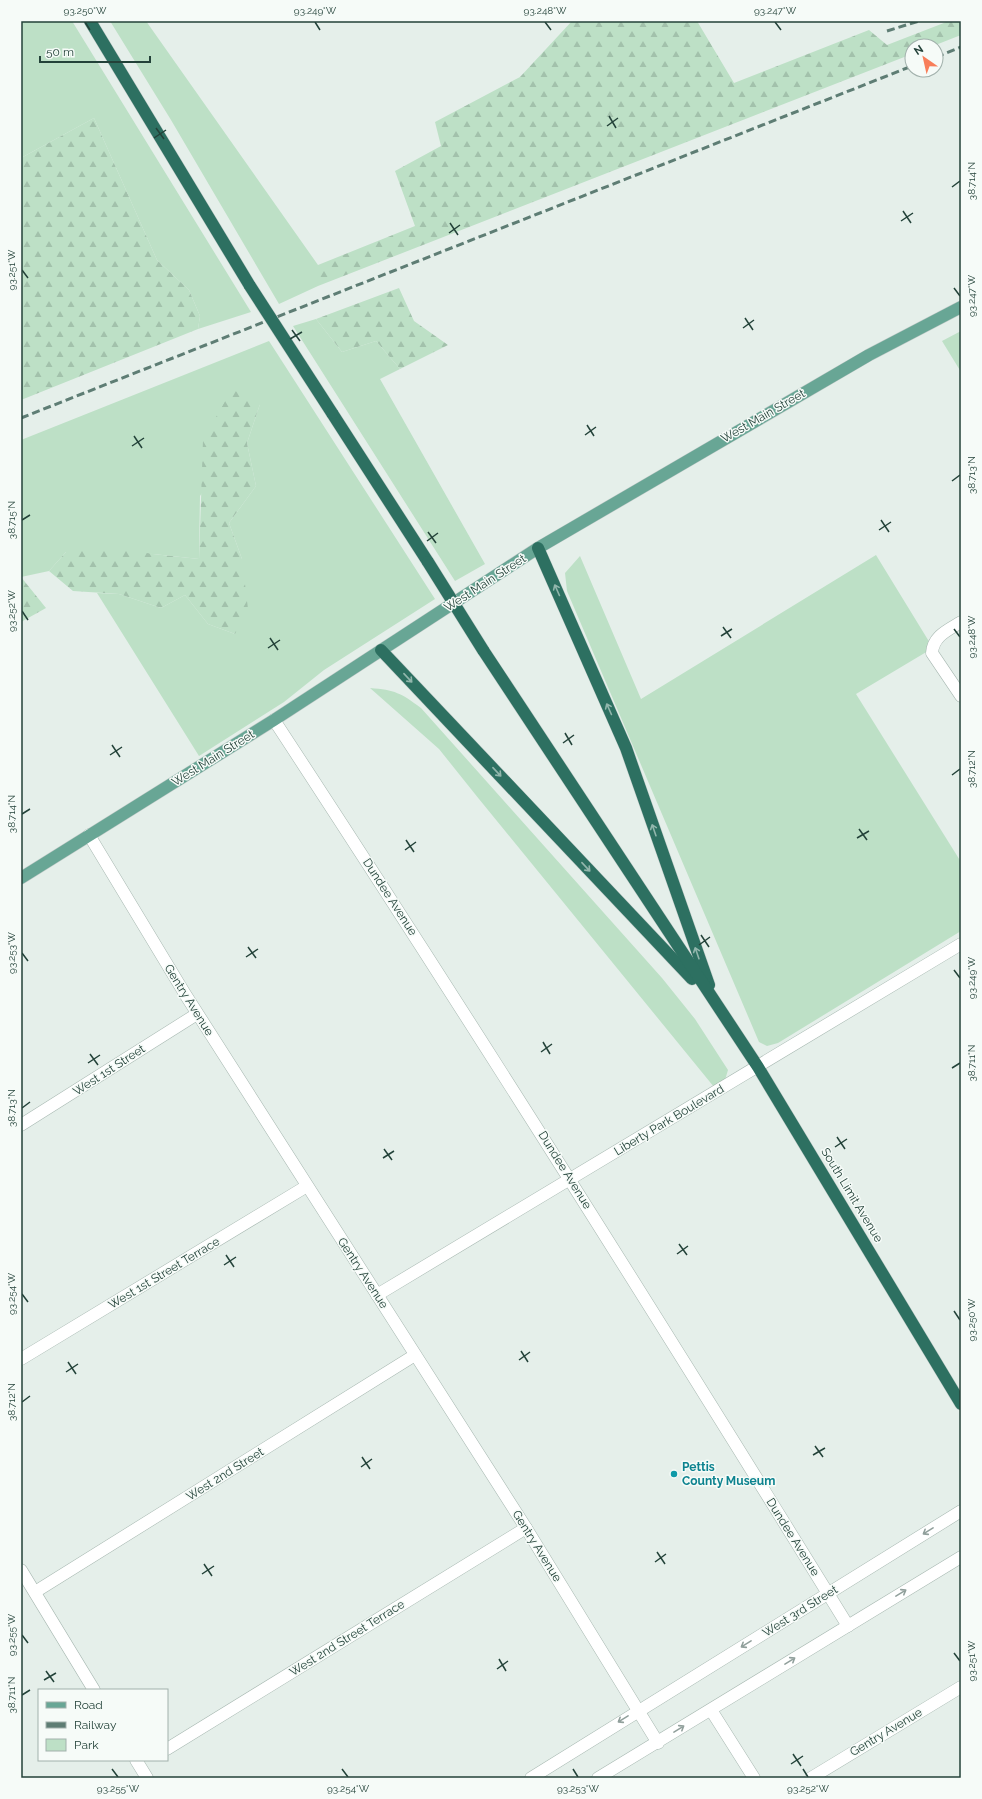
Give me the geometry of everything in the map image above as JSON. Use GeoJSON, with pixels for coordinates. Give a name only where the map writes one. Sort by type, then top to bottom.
{"type":"FeatureCollection","features":[{"type":"Feature","properties":{"kind":"highway"},"geometry":{"type":"LineString","coordinates":[[90,21],[250,286],[483,650],[715,1003]]}},
{"type":"Feature","properties":{"kind":"highway"},"geometry":{"type":"LineString","coordinates":[[538,548],[626,748],[715,1003]]}},
{"type":"Feature","properties":{"kind":"highway"},"geometry":{"type":"LineString","coordinates":[[381,650],[715,1003]]}},
{"type":"Feature","properties":{"kind":"highway","name":"South Limit Avenue"},"geometry":{"type":"LineString","coordinates":[[715,1003],[758,1067],[961,1404]]}},
{"type":"Feature","properties":{"kind":"main road","name":"West Main Street"},"geometry":{"type":"LineString","coordinates":[[21,878],[274,720],[538,548],[870,355],[961,307]]}},
{"type":"Feature","properties":{"kind":"street"},"geometry":{"type":"LineString","coordinates":[[960,696],[932,653],[932,646],[939,636],[961,622]]}},
{"type":"Feature","properties":{"kind":"street","name":"Dundee Avenue"},"geometry":{"type":"LineString","coordinates":[[274,720],[387,892],[570,1179],[848,1626]]}},
{"type":"Feature","properties":{"kind":"street","name":"Gentry Avenue"},"geometry":{"type":"LineString","coordinates":[[89,835],[197,1014],[526,1528],[638,1710]]}},
{"type":"Feature","properties":{"kind":"street","name":"Liberty Park Boulevard"},"geometry":{"type":"LineString","coordinates":[[377,1295],[961,944]]}},
{"type":"Feature","properties":{"kind":"street","name":"West 1st Street"},"geometry":{"type":"LineString","coordinates":[[21,1125],[197,1014]]}},
{"type":"Feature","properties":{"kind":"street","name":"West 1st Street Terrace"},"geometry":{"type":"LineString","coordinates":[[21,1359],[307,1186]]}},
{"type":"Feature","properties":{"kind":"street","name":"West 2nd Street"},"geometry":{"type":"LineString","coordinates":[[35,1592],[415,1355]]}},
{"type":"Feature","properties":{"kind":"street","name":"West 3rd Street"},"geometry":{"type":"LineString","coordinates":[[531,1778],[638,1710],[961,1511]]}},
{"type":"Feature","properties":{"kind":"street","name":"West 2nd Street Terrace"},"geometry":{"type":"LineString","coordinates":[[168,1748],[526,1528]]}},
{"type":"Feature","properties":{"kind":"street"},"geometry":{"type":"LineString","coordinates":[[598,1778],[658,1743],[961,1557]]}},
{"type":"Feature","properties":{"kind":"street"},"geometry":{"type":"LineString","coordinates":[[21,1570],[93,1689]]}},
{"type":"Feature","properties":{"kind":"street","name":"Gentry Avenue"},"geometry":{"type":"LineString","coordinates":[[811,1778],[961,1687]]}},
{"type":"Feature","properties":{"kind":"street"},"geometry":{"type":"LineString","coordinates":[[638,1710],[658,1743]]}},
{"type":"Feature","properties":{"kind":"street"},"geometry":{"type":"LineString","coordinates":[[710,1710],[754,1778]]}},
{"type":"Feature","properties":{"kind":"street"},"geometry":{"type":"LineString","coordinates":[[142,1762],[147,1778]]}},
{"type":"Feature","properties":{"kind":"green space"},"geometry":{"type":"Polygon","coordinates":[[[21,21],[72,21],[251,312],[198,329],[200,316],[189,290],[157,260],[94,118],[21,158],[21,21]]]}},
{"type":"Feature","properties":{"kind":"green space"},"geometry":{"type":"Polygon","coordinates":[[[110,21],[146,21],[318,265],[318,286],[279,304],[171,120],[110,21]]]}},
{"type":"Feature","properties":{"kind":"green space"},"geometry":{"type":"Polygon","coordinates":[[[572,21],[697,21],[734,83],[869,30],[887,45],[904,38],[904,57],[318,286],[318,265],[415,226],[395,171],[441,146],[435,122],[520,77],[572,21]]]}},
{"type":"Feature","properties":{"kind":"green space"},"geometry":{"type":"Polygon","coordinates":[[[949,21],[961,21],[961,35],[944,42],[944,38],[905,38],[949,21]]]}},
{"type":"Feature","properties":{"kind":"green space"},"geometry":{"type":"Polygon","coordinates":[[[94,118],[157,260],[189,290],[200,316],[198,329],[21,400],[21,158],[94,118]]]}},
{"type":"Feature","properties":{"kind":"green space"},"geometry":{"type":"Polygon","coordinates":[[[399,288],[414,321],[448,345],[400,369],[376,341],[342,352],[316,319],[399,288]]]}},
{"type":"Feature","properties":{"kind":"green space"},"geometry":{"type":"Polygon","coordinates":[[[316,319],[342,352],[376,341],[400,369],[380,379],[485,564],[455,581],[293,326],[316,319]]]}},
{"type":"Feature","properties":{"kind":"green space"},"geometry":{"type":"Polygon","coordinates":[[[961,331],[961,372],[942,341],[961,331]]]}},
{"type":"Feature","properties":{"kind":"green space"},"geometry":{"type":"Polygon","coordinates":[[[269,341],[435,599],[324,670],[284,702],[199,756],[97,593],[119,594],[161,608],[185,595],[208,624],[235,634],[242,559],[229,523],[256,486],[247,443],[260,404],[200,496],[199,559],[153,554],[66,552],[49,571],[21,577],[21,440],[269,341]]]}},
{"type":"Feature","properties":{"kind":"green space"},"geometry":{"type":"Polygon","coordinates":[[[232,389],[260,404],[247,443],[256,486],[229,523],[242,559],[248,609],[235,634],[208,624],[185,595],[161,608],[119,594],[73,591],[49,571],[66,552],[105,546],[153,554],[199,559],[203,440],[232,389]]]}},
{"type":"Feature","properties":{"kind":"green space"},"geometry":{"type":"Polygon","coordinates":[[[876,555],[933,648],[856,694],[961,862],[961,931],[778,1043],[767,1046],[759,1042],[567,591],[565,573],[580,556],[641,699],[876,555]]]}},
{"type":"Feature","properties":{"kind":"green space"},"geometry":{"type":"Polygon","coordinates":[[[21,577],[46,608],[21,622],[21,577]]]}},
{"type":"Feature","properties":{"kind":"green space"},"geometry":{"type":"Polygon","coordinates":[[[370,688],[392,691],[421,708],[662,978],[695,1019],[728,1070],[725,1080],[714,1087],[439,749],[370,688]]]}},
{"type":"Feature","properties":{"kind":"railway"},"geometry":{"type":"LineString","coordinates":[[887,31],[919,21]]}},
{"type":"Feature","properties":{"kind":"railway"},"geometry":{"type":"LineString","coordinates":[[944,54],[961,47]]}},
{"type":"Feature","properties":{"kind":"railway"},"geometry":{"type":"LineString","coordinates":[[21,418],[904,69]]}},
{"type":"Feature","properties":{"kind":"place","name":"Pettis County Museum"},"geometry":{"type":"Point","coordinates":[674,1474]}}]}
